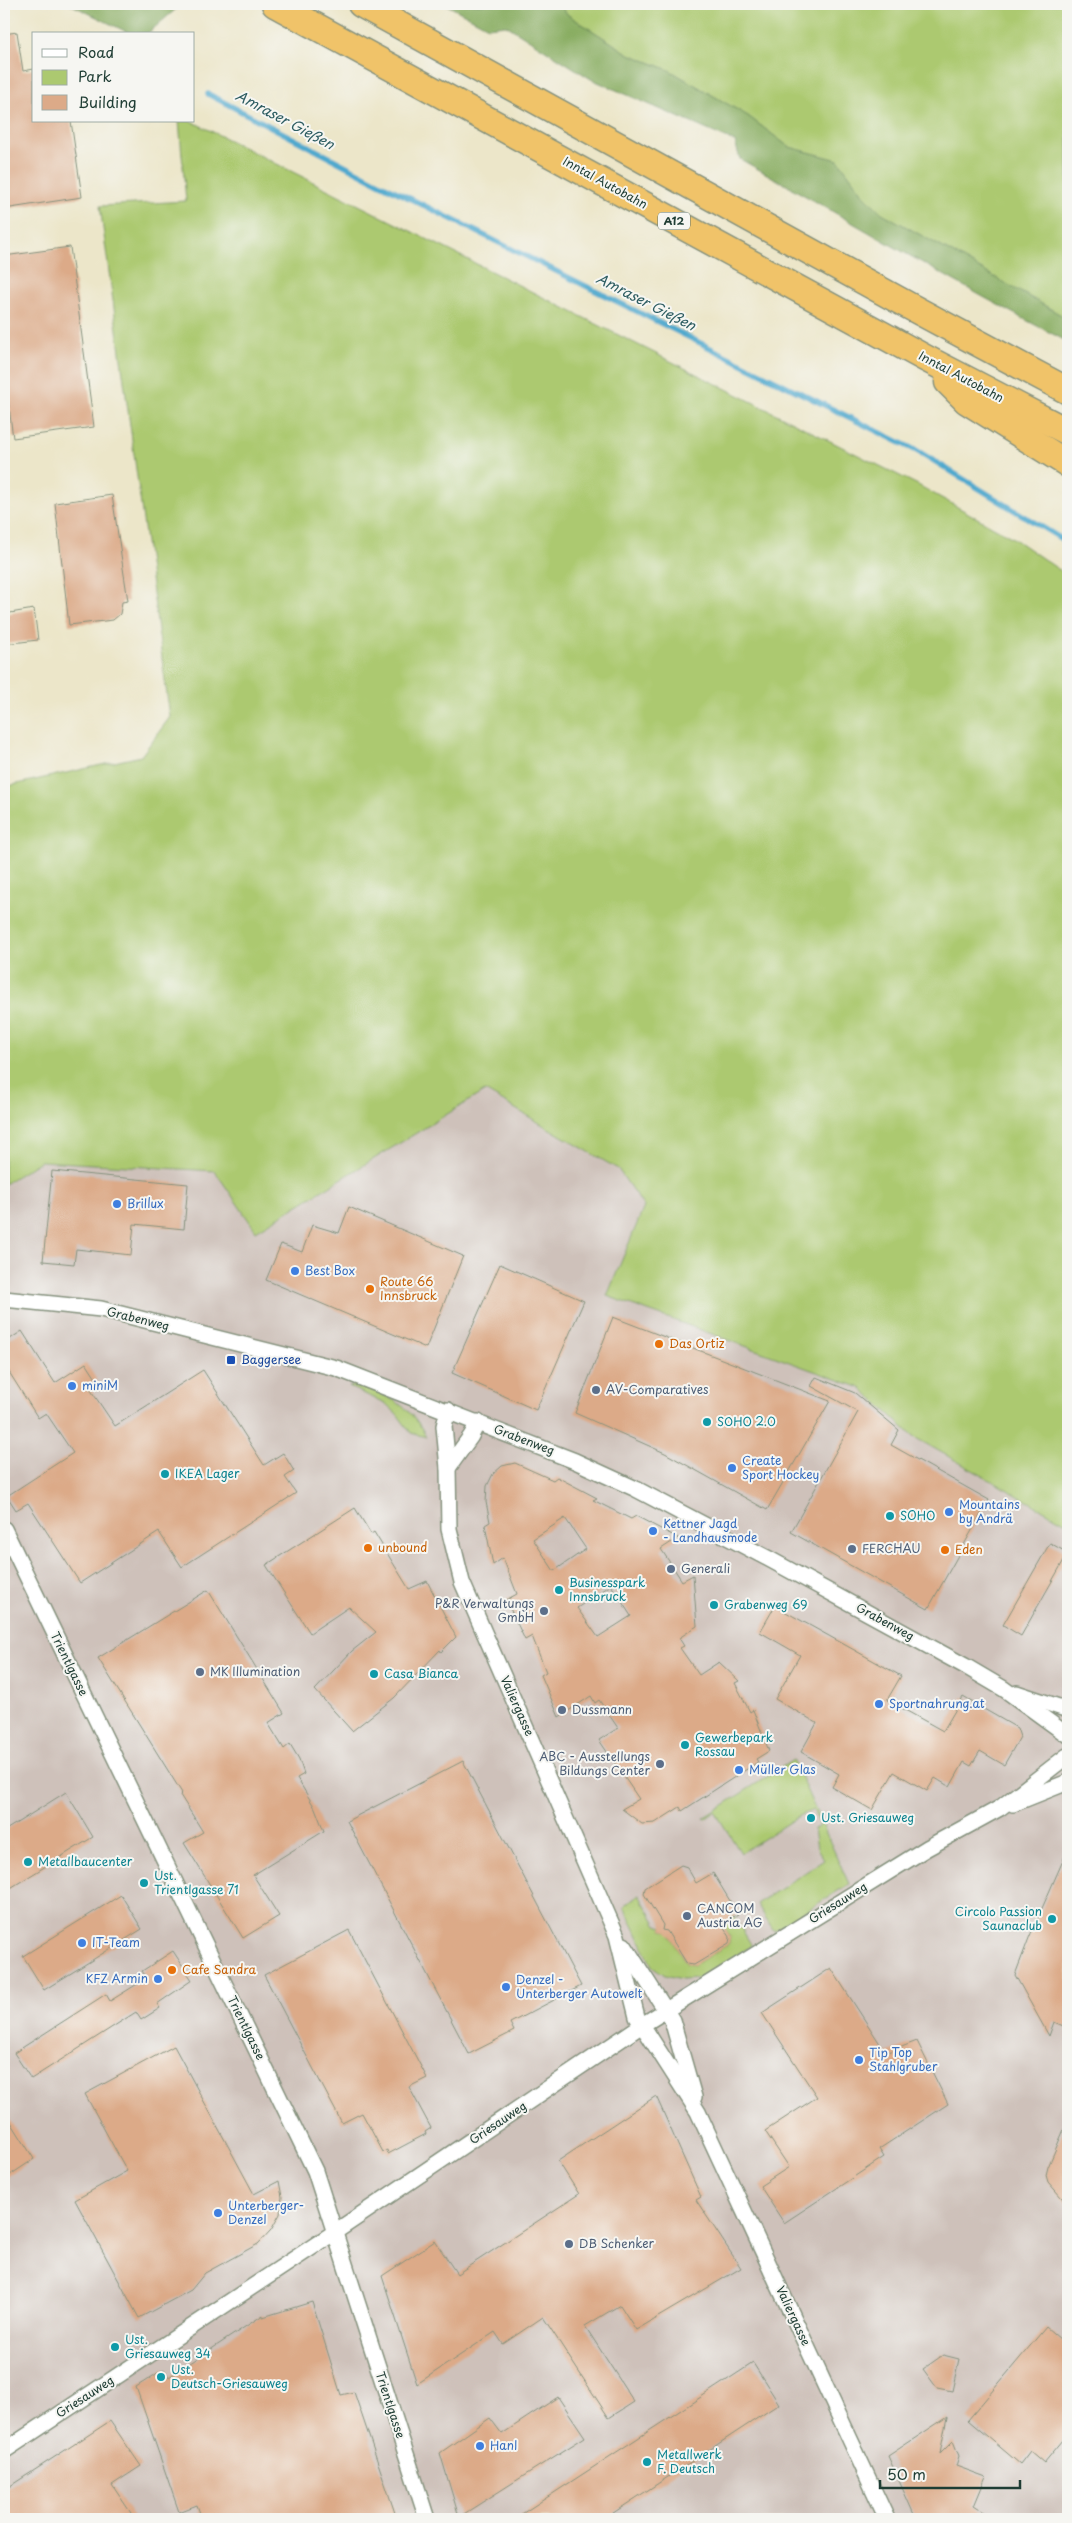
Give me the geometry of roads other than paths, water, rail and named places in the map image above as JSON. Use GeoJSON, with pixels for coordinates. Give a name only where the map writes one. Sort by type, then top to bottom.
{"type":"FeatureCollection","features":[{"type":"Feature","properties":{"kind":"highway","name":"Inntal Autobahn"},"geometry":{"type":"LineString","coordinates":[[275,4],[925,358],[1068,432]]}},
{"type":"Feature","properties":{"kind":"highway"},"geometry":{"type":"LineString","coordinates":[[361,4],[911,307],[1068,391]]}},
{"type":"Feature","properties":{"kind":"highway"},"geometry":{"type":"LineString","coordinates":[[925,358],[967,401],[1068,464]]}},
{"type":"Feature","properties":{"kind":"street","name":"Grabenweg"},"geometry":{"type":"LineString","coordinates":[[4,1299],[102,1309],[336,1368],[575,1461],[636,1489],[798,1574],[1004,1689],[1067,1732]]}},
{"type":"Feature","properties":{"kind":"street","name":"Valiergasse"},"geometry":{"type":"LineString","coordinates":[[448,1410],[444,1426],[448,1468],[449,1529],[462,1582],[617,1936],[637,2017],[698,2112],[887,2519]]}},
{"type":"Feature","properties":{"kind":"street"},"geometry":{"type":"LineString","coordinates":[[448,1468],[471,1436],[478,1422]]}},
{"type":"Feature","properties":{"kind":"street","name":"Trientlgasse"},"geometry":{"type":"LineString","coordinates":[[4,1529],[315,2171],[427,2519]]}},
{"type":"Feature","properties":{"kind":"street","name":"Grabenweg"},"geometry":{"type":"LineString","coordinates":[[1004,1689],[1068,1710]]}},
{"type":"Feature","properties":{"kind":"street"},"geometry":{"type":"LineString","coordinates":[[1067,1732],[1068,1758]]}},
{"type":"Feature","properties":{"kind":"street","name":"Griesauweg"},"geometry":{"type":"LineString","coordinates":[[4,2451],[336,2232],[642,2025],[927,1848],[1000,1808],[1068,1758]]}},
{"type":"Feature","properties":{"kind":"street","name":"Griesauweg"},"geometry":{"type":"LineString","coordinates":[[1000,1808],[1068,1782]]}},
{"type":"Feature","properties":{"kind":"street","name":"Valiergasse"},"geometry":{"type":"LineString","coordinates":[[617,1936],[672,2020],[698,2112]]}},
{"type":"Feature","properties":{"kind":"waterway","name":"Amraser Gießen"},"geometry":{"type":"LineString","coordinates":[[208,94],[377,182],[921,453],[1068,543]]}},
{"type":"Feature","properties":{"kind":"place","name":"Brillux"},"geometry":{"type":"Point","coordinates":[117,1204]}},
{"type":"Feature","properties":{"kind":"place","name":"Best Box"},"geometry":{"type":"Point","coordinates":[295,1271]}},
{"type":"Feature","properties":{"kind":"place","name":"Route 66 Innsbruck"},"geometry":{"type":"Point","coordinates":[370,1289]}},
{"type":"Feature","properties":{"kind":"place","name":"Das Ortiz"},"geometry":{"type":"Point","coordinates":[659,1344]}},
{"type":"Feature","properties":{"kind":"place","name":"Baggersee"},"geometry":{"type":"Point","coordinates":[231,1360]}},
{"type":"Feature","properties":{"kind":"place","name":"miniM"},"geometry":{"type":"Point","coordinates":[72,1386]}},
{"type":"Feature","properties":{"kind":"place","name":"AV-Comparatives"},"geometry":{"type":"Point","coordinates":[596,1390]}},
{"type":"Feature","properties":{"kind":"place","name":"SOHO 2.0"},"geometry":{"type":"Point","coordinates":[707,1422]}},
{"type":"Feature","properties":{"kind":"place","name":"Create Sport Hockey"},"geometry":{"type":"Point","coordinates":[732,1468]}},
{"type":"Feature","properties":{"kind":"place","name":"IKEA Lager"},"geometry":{"type":"Point","coordinates":[165,1474]}},
{"type":"Feature","properties":{"kind":"place","name":"Mountains by Andrä"},"geometry":{"type":"Point","coordinates":[949,1512]}},
{"type":"Feature","properties":{"kind":"place","name":"SOHO"},"geometry":{"type":"Point","coordinates":[890,1516]}},
{"type":"Feature","properties":{"kind":"place","name":"Kettner Jagd - Landhausmode"},"geometry":{"type":"Point","coordinates":[653,1531]}},
{"type":"Feature","properties":{"kind":"place","name":"unbound"},"geometry":{"type":"Point","coordinates":[368,1548]}},
{"type":"Feature","properties":{"kind":"place","name":"FERCHAU"},"geometry":{"type":"Point","coordinates":[852,1549]}},
{"type":"Feature","properties":{"kind":"place","name":"Eden"},"geometry":{"type":"Point","coordinates":[945,1550]}},
{"type":"Feature","properties":{"kind":"place","name":"Generali"},"geometry":{"type":"Point","coordinates":[671,1569]}},
{"type":"Feature","properties":{"kind":"place","name":"Businesspark Innsbruck"},"geometry":{"type":"Point","coordinates":[559,1590]}},
{"type":"Feature","properties":{"kind":"place","name":"Grabenweg 69"},"geometry":{"type":"Point","coordinates":[714,1605]}},
{"type":"Feature","properties":{"kind":"place","name":"P&R Verwaltungs GmbH"},"geometry":{"type":"Point","coordinates":[544,1611]}},
{"type":"Feature","properties":{"kind":"place","name":"MK Illumination"},"geometry":{"type":"Point","coordinates":[200,1672]}},
{"type":"Feature","properties":{"kind":"place","name":"Casa Bianca"},"geometry":{"type":"Point","coordinates":[374,1674]}},
{"type":"Feature","properties":{"kind":"place","name":"Sportnahrung.at"},"geometry":{"type":"Point","coordinates":[879,1704]}},
{"type":"Feature","properties":{"kind":"place","name":"Dussmann"},"geometry":{"type":"Point","coordinates":[562,1710]}},
{"type":"Feature","properties":{"kind":"place","name":"Gewerbepark Rossau"},"geometry":{"type":"Point","coordinates":[685,1745]}},
{"type":"Feature","properties":{"kind":"place","name":"ABC - Ausstellungs Bildungs Center"},"geometry":{"type":"Point","coordinates":[660,1764]}},
{"type":"Feature","properties":{"kind":"place","name":"Müller Glas"},"geometry":{"type":"Point","coordinates":[739,1770]}},
{"type":"Feature","properties":{"kind":"place","name":"Ust. Griesauweg"},"geometry":{"type":"Point","coordinates":[811,1818]}},
{"type":"Feature","properties":{"kind":"place","name":"Metallbaucenter"},"geometry":{"type":"Point","coordinates":[28,1862]}},
{"type":"Feature","properties":{"kind":"place","name":"Ust. Trientlgasse 71"},"geometry":{"type":"Point","coordinates":[144,1883]}},
{"type":"Feature","properties":{"kind":"place","name":"CANCOM Austria AG"},"geometry":{"type":"Point","coordinates":[687,1916]}},
{"type":"Feature","properties":{"kind":"place","name":"Circolo Passion Saunaclub"},"geometry":{"type":"Point","coordinates":[1052,1919]}},
{"type":"Feature","properties":{"kind":"place","name":"IT-Team"},"geometry":{"type":"Point","coordinates":[82,1943]}},
{"type":"Feature","properties":{"kind":"place","name":"Cafe Sandra"},"geometry":{"type":"Point","coordinates":[172,1970]}},
{"type":"Feature","properties":{"kind":"place","name":"KFZ Armin"},"geometry":{"type":"Point","coordinates":[158,1979]}},
{"type":"Feature","properties":{"kind":"place","name":"Denzel - Unterberger Autowelt"},"geometry":{"type":"Point","coordinates":[506,1987]}},
{"type":"Feature","properties":{"kind":"place","name":"Tip Top Stahlgruber"},"geometry":{"type":"Point","coordinates":[859,2060]}},
{"type":"Feature","properties":{"kind":"place","name":"Unterberger- Denzel"},"geometry":{"type":"Point","coordinates":[218,2213]}},
{"type":"Feature","properties":{"kind":"place","name":"DB Schenker"},"geometry":{"type":"Point","coordinates":[569,2244]}},
{"type":"Feature","properties":{"kind":"place","name":"Ust. Griesauweg 34"},"geometry":{"type":"Point","coordinates":[115,2347]}},
{"type":"Feature","properties":{"kind":"place","name":"Ust. Deutsch-Griesauweg"},"geometry":{"type":"Point","coordinates":[161,2377]}},
{"type":"Feature","properties":{"kind":"place","name":"Hanl"},"geometry":{"type":"Point","coordinates":[480,2446]}},
{"type":"Feature","properties":{"kind":"place","name":"Metallwerk F. Deutsch"},"geometry":{"type":"Point","coordinates":[647,2462]}}]}
